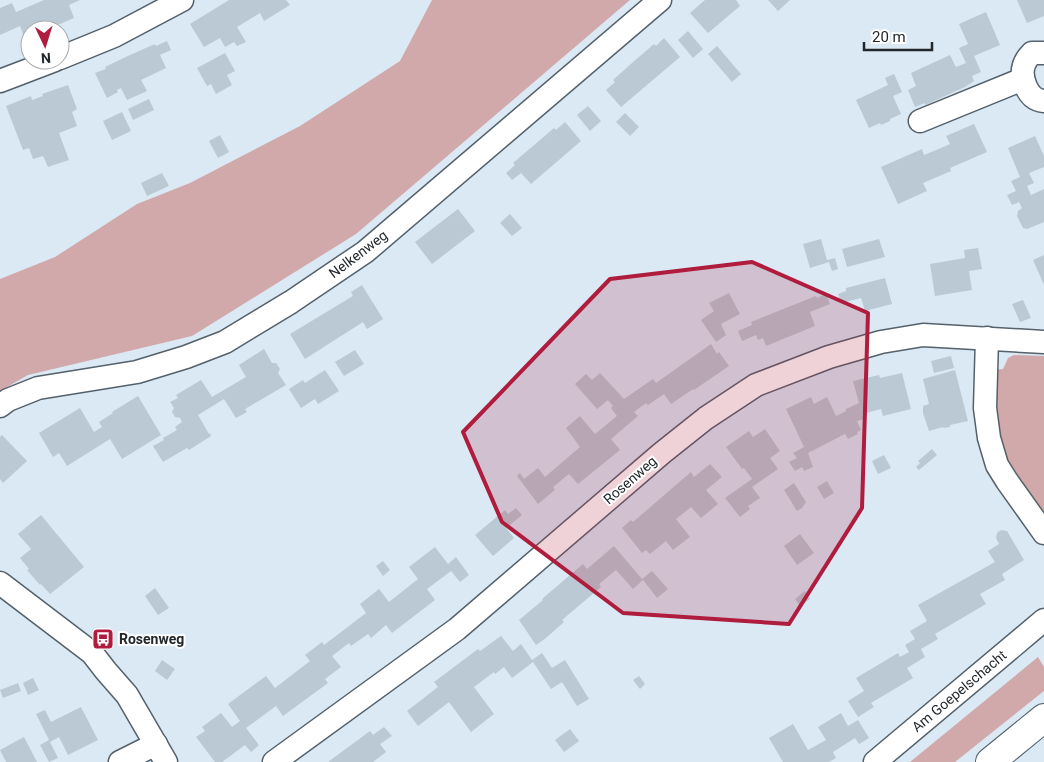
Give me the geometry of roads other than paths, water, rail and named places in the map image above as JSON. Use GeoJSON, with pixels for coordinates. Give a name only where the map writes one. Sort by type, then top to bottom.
{"type":"FeatureCollection","features":[{"type":"Feature","properties":{"kind":"street"},"geometry":{"type":"LineString","coordinates":[[70,54],[114,36],[182,0]]}},
{"type":"Feature","properties":{"kind":"street","name":"Nelkenweg"},"geometry":{"type":"LineString","coordinates":[[0,406],[8,400],[38,388],[137,372],[186,357],[225,342],[291,302],[365,252],[660,0]]}},
{"type":"Feature","properties":{"kind":"street"},"geometry":{"type":"LineString","coordinates":[[1044,53],[1032,53],[1027,58],[1022,69],[1022,79],[1030,96],[1044,101]]}},
{"type":"Feature","properties":{"kind":"street"},"geometry":{"type":"LineString","coordinates":[[0,81],[29,70]]}},
{"type":"Feature","properties":{"kind":"street"},"geometry":{"type":"LineString","coordinates":[[920,121],[1022,79]]}},
{"type":"Feature","properties":{"kind":"street","name":"Rosenweg"},"geometry":{"type":"LineString","coordinates":[[274,762],[457,629],[662,453],[706,418],[756,386],[829,357],[881,342],[923,335],[1044,342]]}},
{"type":"Feature","properties":{"kind":"street"},"geometry":{"type":"LineString","coordinates":[[987,338],[985,408],[989,438],[997,465],[1044,533]]}},
{"type":"Feature","properties":{"kind":"street"},"geometry":{"type":"LineString","coordinates":[[0,583],[92,653],[127,695],[161,753],[120,762]]}},
{"type":"Feature","properties":{"kind":"street","name":"Am Goepelschacht"},"geometry":{"type":"LineString","coordinates":[[875,762],[1044,620]]}},
{"type":"Feature","properties":{"kind":"street"},"geometry":{"type":"LineString","coordinates":[[990,762],[1044,718]]}},
{"type":"Feature","properties":{"kind":"place","name":"Rosenweg"},"geometry":{"type":"Point","coordinates":[103,639]}}]}
